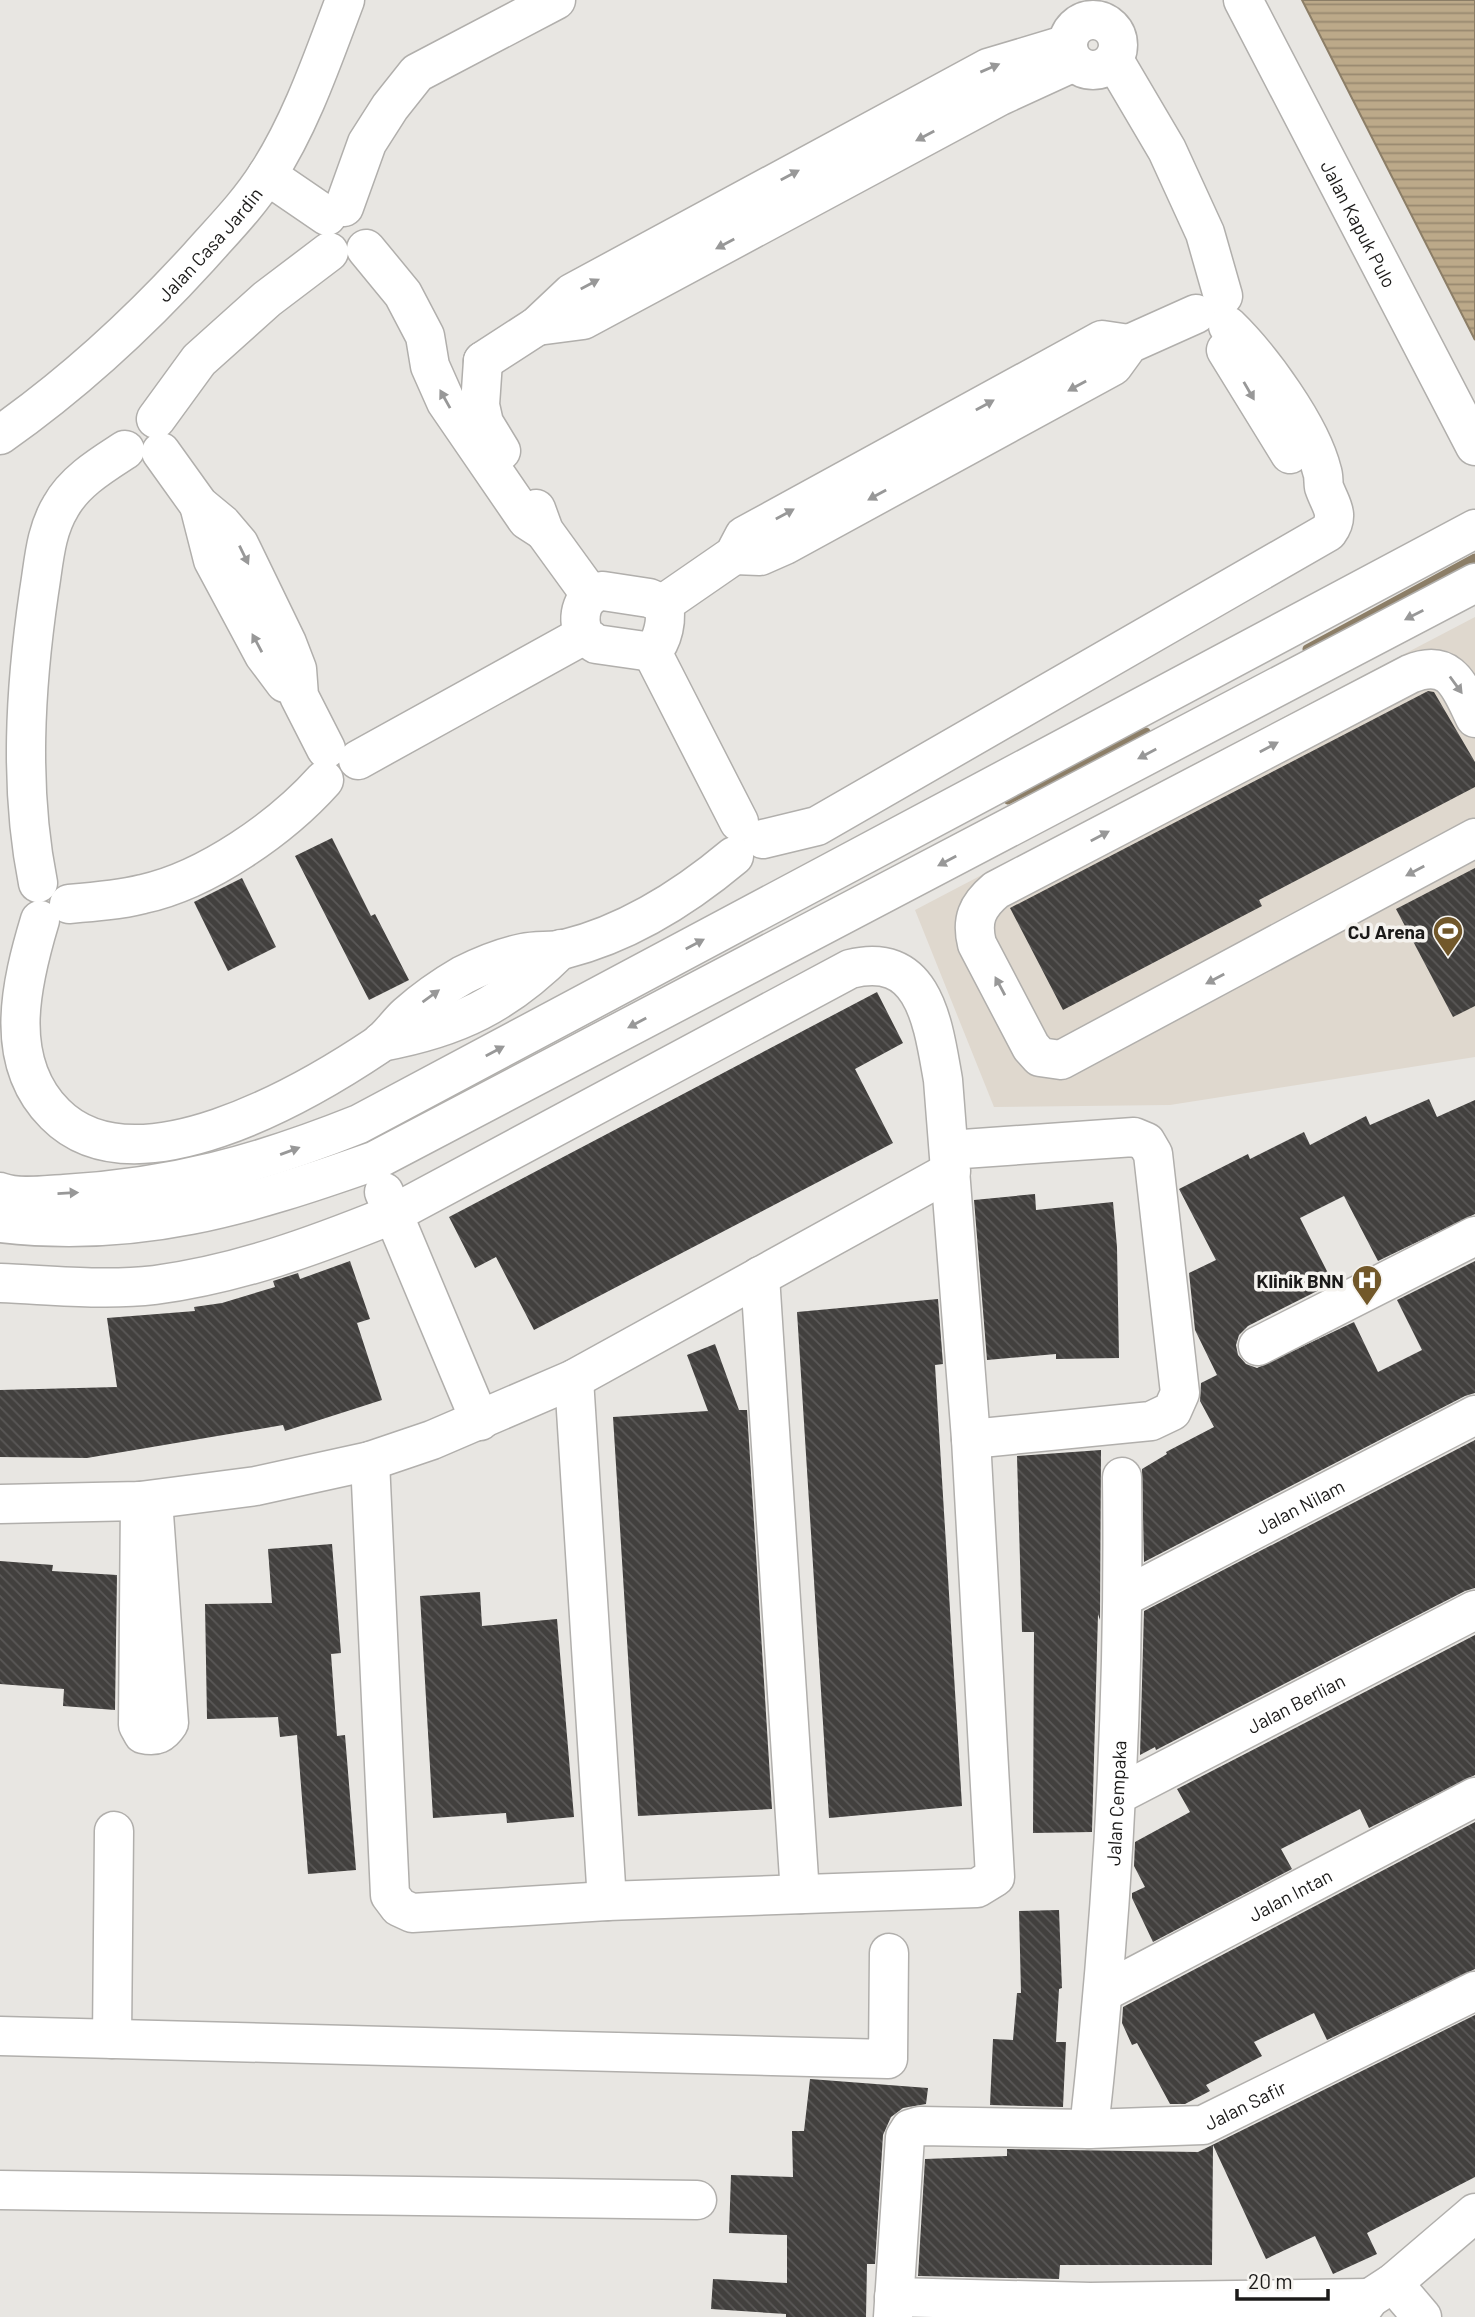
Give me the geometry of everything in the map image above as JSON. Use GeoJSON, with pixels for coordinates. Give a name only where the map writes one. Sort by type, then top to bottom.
{"type":"FeatureCollection","features":[{"type":"Feature","properties":{"kind":"street","name":"Jalan Casa Jardin"},"geometry":{"type":"LineString","coordinates":[[0,435],[61,390],[125,336],[232,220],[267,175],[300,110],[345,0]]}},
{"type":"Feature","properties":{"kind":"street"},"geometry":{"type":"LineString","coordinates":[[555,0],[417,74],[390,107],[367,143],[342,231],[199,360],[147,441],[78,485],[62,503],[50,526],[33,633],[26,794],[49,902],[22,979],[19,1006],[21,1035],[42,1101],[76,1132],[98,1141],[152,1142],[230,1125],[307,1090],[381,1042],[406,1016],[465,974],[523,953],[561,950],[601,938],[650,916],[705,880],[746,839],[817,826],[1319,540],[1334,525],[1335,516],[1311,442],[1278,386],[1245,342],[1213,313],[1205,233],[1167,150],[1088,59]]}},
{"type":"Feature","properties":{"kind":"street","name":"Jalan Kapuk Pulo"},"geometry":{"type":"LineString","coordinates":[[1243,0],[1475,446]]}},
{"type":"Feature","properties":{"kind":"street"},"geometry":{"type":"LineString","coordinates":[[483,361],[537,326],[583,320],[1000,96],[1119,47],[1117,34],[1096,10]]}},
{"type":"Feature","properties":{"kind":"street"},"geometry":{"type":"LineString","coordinates":[[267,175],[342,231],[403,294],[425,336],[437,384],[457,419],[527,520],[544,531]]}},
{"type":"Feature","properties":{"kind":"street"},"geometry":{"type":"LineString","coordinates":[[663,604],[734,555],[760,556],[785,545],[1113,366],[1129,344],[1213,313]]}},
{"type":"Feature","properties":{"kind":"street"},"geometry":{"type":"LineString","coordinates":[[425,336],[483,361]]}},
{"type":"Feature","properties":{"kind":"street"},"geometry":{"type":"LineString","coordinates":[[483,361],[480,405],[484,423],[538,512],[544,531],[589,593]]}},
{"type":"Feature","properties":{"kind":"street"},"geometry":{"type":"LineString","coordinates":[[147,441],[199,506],[213,560],[257,643],[279,678],[299,696],[336,763]]}},
{"type":"Feature","properties":{"kind":"street"},"geometry":{"type":"LineString","coordinates":[[0,1192],[51,1194],[111,1191],[181,1181],[263,1161],[359,1124],[1475,528]]}},
{"type":"Feature","properties":{"kind":"street"},"geometry":{"type":"LineString","coordinates":[[0,1223],[54,1229],[117,1227],[190,1217],[277,1195],[374,1161],[1475,583]]}},
{"type":"Feature","properties":{"kind":"street"},"geometry":{"type":"LineString","coordinates":[[589,593],[603,591],[649,598],[663,604],[667,615],[660,641],[652,652]]}},
{"type":"Feature","properties":{"kind":"street"},"geometry":{"type":"LineString","coordinates":[[584,635],[583,605],[589,593]]}},
{"type":"Feature","properties":{"kind":"street"},"geometry":{"type":"LineString","coordinates":[[49,902],[147,894],[185,878],[274,828],[298,809],[336,763],[584,635]]}},
{"type":"Feature","properties":{"kind":"street"},"geometry":{"type":"LineString","coordinates":[[584,635],[596,644],[652,652]]}},
{"type":"Feature","properties":{"kind":"street"},"geometry":{"type":"LineString","coordinates":[[652,652],[746,839]]}},
{"type":"Feature","properties":{"kind":"street"},"geometry":{"type":"LineString","coordinates":[[1475,718],[1458,684],[1450,676],[1439,669],[1424,668],[996,890],[983,901],[975,914],[974,930],[977,944],[1040,1058],[1049,1061],[1071,1056],[1475,838]]}},
{"type":"Feature","properties":{"kind":"street"},"geometry":{"type":"LineString","coordinates":[[1163,693],[1208,779]]}},
{"type":"Feature","properties":{"kind":"street"},"geometry":{"type":"LineString","coordinates":[[0,1283],[113,1287],[191,1279],[280,1258],[391,1215],[850,969],[872,963],[890,966],[905,975],[919,993],[927,1011],[943,1080],[971,1438],[995,1877],[977,1888],[607,1900],[412,1913],[394,1902],[390,1895],[370,1461]]}},
{"type":"Feature","properties":{"kind":"street"},"geometry":{"type":"LineString","coordinates":[[359,1124],[391,1215],[480,1421]]}},
{"type":"Feature","properties":{"kind":"street"},"geometry":{"type":"LineString","coordinates":[[0,1504],[147,1501],[256,1486],[370,1461],[480,1421],[574,1379],[760,1276],[950,1160],[1134,1137],[1146,1142],[1153,1154],[1180,1393],[1172,1411],[1152,1421],[971,1438]]}},
{"type":"Feature","properties":{"kind":"street"},"geometry":{"type":"LineString","coordinates":[[1258,1346],[1475,1236]]}},
{"type":"Feature","properties":{"kind":"street"},"geometry":{"type":"LineString","coordinates":[[760,1276],[800,1895]]}},
{"type":"Feature","properties":{"kind":"street"},"geometry":{"type":"LineString","coordinates":[[574,1379],[607,1900]]}},
{"type":"Feature","properties":{"kind":"street","name":"Jalan Nilam"},"geometry":{"type":"LineString","coordinates":[[1124,1597],[1475,1415]]}},
{"type":"Feature","properties":{"kind":"street","name":"Jalan Cempaka"},"geometry":{"type":"LineString","coordinates":[[1089,2129],[1104,1992],[1117,1795],[1124,1597],[1122,1477]]}},
{"type":"Feature","properties":{"kind":"street"},"geometry":{"type":"LineString","coordinates":[[147,1501],[169,1723],[163,1732],[153,1736],[144,1734],[138,1725],[147,1501]]}},
{"type":"Feature","properties":{"kind":"street","name":"Jalan Berlian"},"geometry":{"type":"LineString","coordinates":[[1117,1795],[1475,1610]]}},
{"type":"Feature","properties":{"kind":"street","name":"Jalan Intan"},"geometry":{"type":"LineString","coordinates":[[1104,1992],[1475,1797]]}},
{"type":"Feature","properties":{"kind":"street"},"geometry":{"type":"LineString","coordinates":[[112,2039],[114,1831]]}},
{"type":"Feature","properties":{"kind":"street"},"geometry":{"type":"LineString","coordinates":[[0,2036],[888,2059],[889,1953]]}},
{"type":"Feature","properties":{"kind":"street","name":"Jalan Safir"},"geometry":{"type":"LineString","coordinates":[[894,2307],[905,2137],[910,2129],[919,2126],[1089,2129],[1203,2124],[1475,1991]]}},
{"type":"Feature","properties":{"kind":"street"},"geometry":{"type":"LineString","coordinates":[[0,2190],[697,2200]]}},
{"type":"Feature","properties":{"kind":"street"},"geometry":{"type":"LineString","coordinates":[[1373,2299],[1475,2213]]}},
{"type":"Feature","properties":{"kind":"street"},"geometry":{"type":"LineString","coordinates":[[894,2307],[1090,2310],[1373,2299],[1422,2317]]}},
{"type":"Feature","properties":{"kind":"shaded area"},"geometry":{"type":"Polygon","coordinates":[[[1302,0],[1475,0],[1475,340],[1302,0]]]}},
{"type":"Feature","properties":{"kind":"shaded area"},"geometry":{"type":"Polygon","coordinates":[[[1475,617],[1475,1057],[1170,1105],[994,1107],[915,910],[1475,617]]]}},
{"type":"Feature","properties":{"kind":"building"},"geometry":{"type":"Polygon","coordinates":[[[1428,691],[1434,692],[1475,762],[1475,787],[1259,900],[1262,906],[1063,1010],[1010,908],[1428,691]]]}},
{"type":"Feature","properties":{"kind":"building"},"geometry":{"type":"Polygon","coordinates":[[[332,838],[371,916],[375,914],[409,980],[369,1000],[295,856],[332,838]]]}},
{"type":"Feature","properties":{"kind":"building","name":"CJ Arena"},"geometry":{"type":"Polygon","coordinates":[[[1475,868],[1475,1006],[1453,1017],[1396,909],[1475,868]]]}},
{"type":"Feature","properties":{"kind":"building"},"geometry":{"type":"Polygon","coordinates":[[[242,878],[276,947],[228,971],[194,902],[242,878]]]}},
{"type":"Feature","properties":{"kind":"building"},"geometry":{"type":"Polygon","coordinates":[[[877,992],[903,1043],[855,1069],[893,1143],[534,1330],[496,1257],[475,1268],[449,1217],[877,992]]]}},
{"type":"Feature","properties":{"kind":"building"},"geometry":{"type":"Polygon","coordinates":[[[1429,1099],[1437,1117],[1475,1100],[1475,1214],[1378,1261],[1344,1196],[1300,1218],[1333,1283],[1248,1326],[1239,1335],[1236,1345],[1238,1355],[1246,1364],[1257,1368],[1354,1322],[1378,1372],[1422,1350],[1397,1300],[1475,1261],[1475,1393],[1144,1562],[1142,1469],[1167,1454],[1166,1452],[1214,1427],[1200,1401],[1201,1383],[1217,1375],[1195,1330],[1189,1273],[1216,1260],[1179,1189],[1248,1154],[1250,1159],[1304,1132],[1310,1145],[1366,1116],[1370,1125],[1429,1099]]]}},
{"type":"Feature","properties":{"kind":"building"},"geometry":{"type":"Polygon","coordinates":[[[1035,1194],[1036,1210],[1113,1202],[1117,1247],[1119,1358],[1056,1359],[1056,1354],[987,1360],[974,1200],[1035,1194]]]}},
{"type":"Feature","properties":{"kind":"building"},"geometry":{"type":"Polygon","coordinates":[[[350,1261],[370,1319],[357,1323],[382,1400],[285,1431],[283,1425],[87,1458],[0,1457],[0,1390],[117,1387],[107,1318],[195,1311],[194,1307],[222,1303],[275,1287],[273,1281],[298,1273],[300,1279],[350,1261]]]}},
{"type":"Feature","properties":{"kind":"building"},"geometry":{"type":"Polygon","coordinates":[[[938,1299],[943,1364],[935,1365],[962,1806],[829,1818],[797,1312],[938,1299]]]}},
{"type":"Feature","properties":{"kind":"building"},"geometry":{"type":"Polygon","coordinates":[[[715,1344],[739,1410],[747,1410],[772,1809],[638,1816],[613,1417],[708,1411],[687,1355],[715,1344]]]}},
{"type":"Feature","properties":{"kind":"building"},"geometry":{"type":"Polygon","coordinates":[[[1475,1440],[1475,1588],[1156,1750],[1155,1747],[1140,1755],[1144,1611],[1475,1440]]]}},
{"type":"Feature","properties":{"kind":"building"},"geometry":{"type":"Polygon","coordinates":[[[1101,1450],[1100,1620],[1098,1614],[1092,1832],[1033,1833],[1034,1632],[1022,1632],[1017,1456],[1101,1450]]]}},
{"type":"Feature","properties":{"kind":"building"},"geometry":{"type":"Polygon","coordinates":[[[332,1544],[341,1653],[331,1654],[337,1736],[345,1735],[356,1870],[308,1874],[297,1735],[280,1737],[278,1717],[207,1719],[205,1604],[272,1603],[268,1549],[332,1544]]]}},
{"type":"Feature","properties":{"kind":"building"},"geometry":{"type":"Polygon","coordinates":[[[0,1561],[53,1565],[52,1571],[117,1575],[115,1710],[63,1706],[64,1689],[0,1684],[0,1561]]]}},
{"type":"Feature","properties":{"kind":"building"},"geometry":{"type":"Polygon","coordinates":[[[480,1592],[482,1626],[557,1619],[574,1817],[507,1823],[506,1813],[433,1818],[420,1596],[480,1592]]]}},
{"type":"Feature","properties":{"kind":"building"},"geometry":{"type":"Polygon","coordinates":[[[1475,1635],[1475,1775],[1369,1828],[1360,1809],[1281,1849],[1292,1869],[1153,1942],[1132,1898],[1132,1893],[1145,1887],[1134,1866],[1135,1842],[1190,1812],[1177,1789],[1475,1635]]]}},
{"type":"Feature","properties":{"kind":"building"},"geometry":{"type":"Polygon","coordinates":[[[1475,1822],[1475,1969],[1327,2040],[1314,2013],[1254,2042],[1262,2056],[1206,2085],[1210,2091],[1185,2104],[1170,2104],[1137,2043],[1132,2045],[1122,2023],[1123,2007],[1475,1822]]]}},
{"type":"Feature","properties":{"kind":"building"},"geometry":{"type":"Polygon","coordinates":[[[1059,1910],[1062,1988],[1059,1989],[1056,2042],[1066,2042],[1063,2107],[990,2105],[993,2039],[1013,2040],[1017,1993],[1021,1993],[1019,1911],[1059,1910]]]}},
{"type":"Feature","properties":{"kind":"building"},"geometry":{"type":"Polygon","coordinates":[[[1475,2015],[1475,2177],[1367,2233],[1377,2254],[1333,2274],[1315,2236],[1266,2259],[1213,2145],[1212,2265],[1060,2265],[1059,2279],[918,2276],[925,2159],[1007,2156],[1007,2149],[1198,2152],[1475,2015]]]}},
{"type":"Feature","properties":{"kind":"building"},"geometry":{"type":"Polygon","coordinates":[[[810,2079],[928,2088],[926,2104],[903,2108],[891,2117],[883,2135],[875,2264],[867,2264],[866,2317],[786,2317],[786,2314],[711,2309],[713,2279],[787,2283],[787,2235],[729,2233],[731,2175],[793,2177],[792,2131],[804,2131],[810,2079]]]}},
{"type":"Feature","properties":{"kind":"waterway"},"geometry":{"type":"LineString","coordinates":[[1307,649],[1475,558]]}},
{"type":"Feature","properties":{"kind":"waterway"},"geometry":{"type":"LineString","coordinates":[[1008,800],[1146,732]]}},
{"type":"Feature","properties":{"kind":"waterway"},"geometry":{"type":"LineString","coordinates":[[383,1134],[446,1100]]}},
{"type":"Feature","properties":{"kind":"place","name":"CJ Arena"},"geometry":{"type":"Point","coordinates":[1448,958]}},
{"type":"Feature","properties":{"kind":"place","name":"Klinik BNN"},"geometry":{"type":"Point","coordinates":[1367,1307]}}]}
